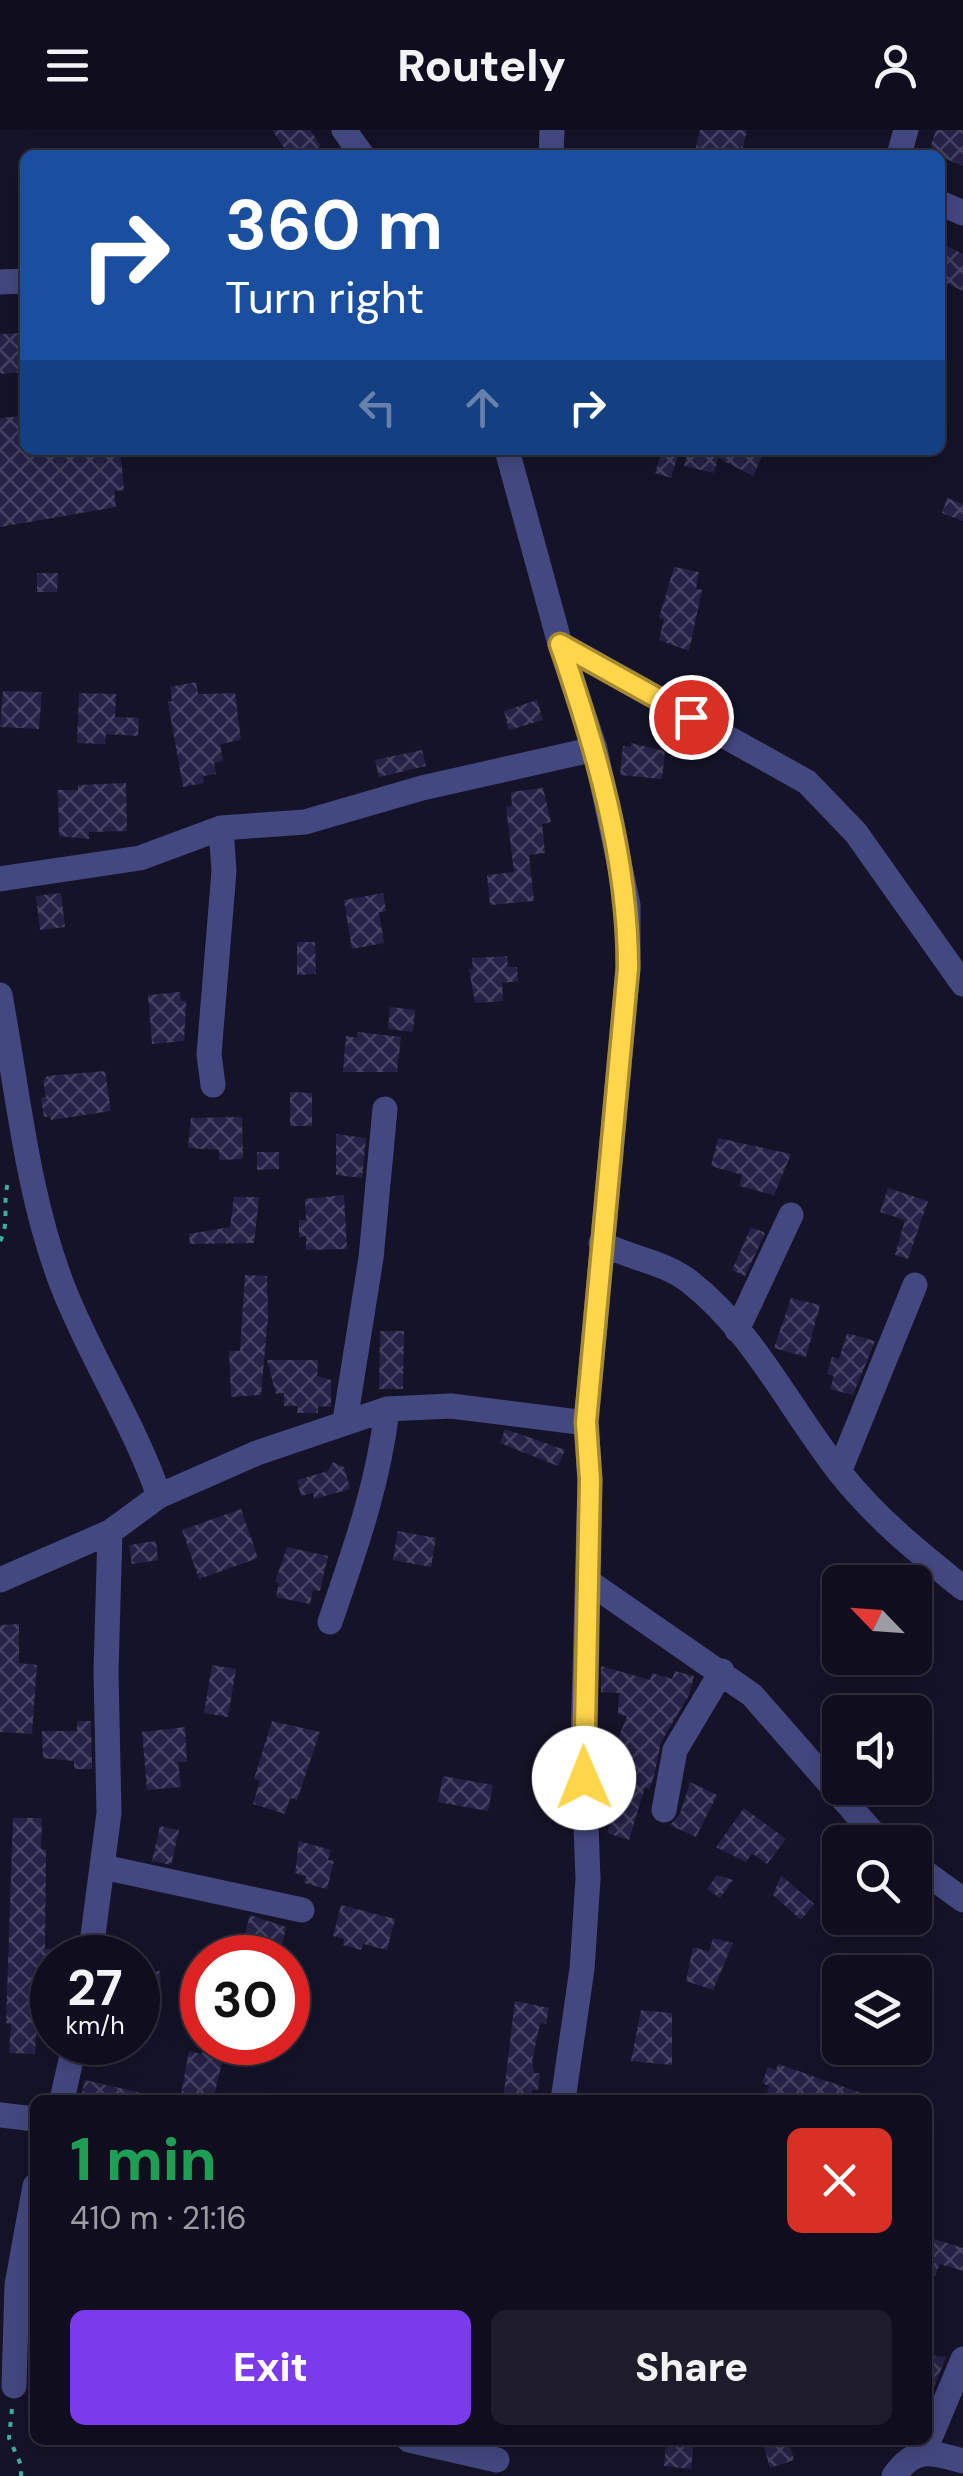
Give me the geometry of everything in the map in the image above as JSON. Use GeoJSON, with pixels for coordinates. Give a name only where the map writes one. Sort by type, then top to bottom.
{"type":"FeatureCollection","features":[{"type":"Feature","properties":{"kind":"street"},"geometry":{"type":"LineString","coordinates":[[509,455],[560,644],[595,749],[628,920],[628,968],[586,1422],[589,1582],[583,1744],[588,1879],[582,1969],[563,2095]]}},
{"type":"Feature","properties":{"kind":"street"},"geometry":{"type":"LineString","coordinates":[[560,644],[807,782],[856,833],[963,984]]}},
{"type":"Feature","properties":{"kind":"street"},"geometry":{"type":"LineString","coordinates":[[0,878],[140,858],[221,828],[305,822],[422,788],[595,749]]}},
{"type":"Feature","properties":{"kind":"street"},"geometry":{"type":"LineString","coordinates":[[213,1085],[209,1054],[224,871],[221,828]]}},
{"type":"Feature","properties":{"kind":"street"},"geometry":{"type":"LineString","coordinates":[[0,996],[47,1241],[104,1379],[142,1444],[158,1496]]}},
{"type":"Feature","properties":{"kind":"street"},"geometry":{"type":"LineString","coordinates":[[345,1421],[347,1386],[371,1258],[386,1109]]}},
{"type":"Feature","properties":{"kind":"street"},"geometry":{"type":"LineString","coordinates":[[737,1330],[792,1215]]}},
{"type":"Feature","properties":{"kind":"street"},"geometry":{"type":"LineString","coordinates":[[600,1243],[624,1255],[658,1262],[691,1282],[737,1330],[839,1472],[884,1526],[963,1588]]}},
{"type":"Feature","properties":{"kind":"street"},"geometry":{"type":"LineString","coordinates":[[839,1472],[915,1285]]}},
{"type":"Feature","properties":{"kind":"street"},"geometry":{"type":"LineString","coordinates":[[0,1580],[110,1532],[158,1496],[345,1421],[387,1410],[451,1406],[586,1422]]}},
{"type":"Feature","properties":{"kind":"street"},"geometry":{"type":"LineString","coordinates":[[330,1622],[365,1519],[382,1452],[387,1410]]}},
{"type":"Feature","properties":{"kind":"street"},"geometry":{"type":"LineString","coordinates":[[93,1935],[109,1813],[106,1671],[110,1532]]}},
{"type":"Feature","properties":{"kind":"street"},"geometry":{"type":"LineString","coordinates":[[589,1582],[752,1695],[866,1825]]}},
{"type":"Feature","properties":{"kind":"street"},"geometry":{"type":"LineString","coordinates":[[664,1810],[675,1750],[722,1672]]}},
{"type":"Feature","properties":{"kind":"street"},"geometry":{"type":"LineString","coordinates":[[103,1866],[302,1910]]}},
{"type":"Feature","properties":{"kind":"street"},"geometry":{"type":"LineString","coordinates":[[932,1876],[962,1896]]}},
{"type":"Feature","properties":{"kind":"street"},"geometry":{"type":"LineString","coordinates":[[63,2095],[69,2065]]}},
{"type":"Feature","properties":{"kind":"street"},"geometry":{"type":"LineString","coordinates":[[0,2115],[30,2119]]}},
{"type":"Feature","properties":{"kind":"street"},"geometry":{"type":"LineString","coordinates":[[14,2386],[30,2241]]}},
{"type":"Feature","properties":{"kind":"street"},"geometry":{"type":"LineString","coordinates":[[932,2433],[963,2358]]}},
{"type":"Feature","properties":{"kind":"street"},"geometry":{"type":"LineString","coordinates":[[432,2445],[497,2459]]}},
{"type":"Feature","properties":{"kind":"street"},"geometry":{"type":"LineString","coordinates":[[925,2450],[927,2445]]}},
{"type":"Feature","properties":{"kind":"street"},"geometry":{"type":"LineString","coordinates":[[894,2476],[907,2456],[925,2450],[963,2461]]}},
{"type":"Feature","properties":{"kind":"path"},"geometry":{"type":"LineString","coordinates":[[14,2386],[8,2438],[21,2465],[21,2476]]}},
{"type":"Feature","properties":{"kind":"building"},"geometry":{"type":"Polygon","coordinates":[[[272,130],[310,130],[321,146],[317,150],[286,150],[272,130]]]}},
{"type":"Feature","properties":{"kind":"building"},"geometry":{"type":"Polygon","coordinates":[[[700,130],[747,130],[742,150],[695,150],[700,130]]]}},
{"type":"Feature","properties":{"kind":"building"},"geometry":{"type":"Polygon","coordinates":[[[936,130],[963,130],[963,166],[945,159],[945,150],[934,150],[931,145],[936,130]]]}},
{"type":"Feature","properties":{"kind":"building"},"geometry":{"type":"Polygon","coordinates":[[[945,245],[963,254],[963,291],[945,282],[945,245]]]}},
{"type":"Feature","properties":{"kind":"building"},"geometry":{"type":"Polygon","coordinates":[[[20,333],[20,372],[0,374],[0,334],[20,333]]]}},
{"type":"Feature","properties":{"kind":"building"},"geometry":{"type":"Polygon","coordinates":[[[20,416],[20,455],[120,455],[124,490],[114,491],[116,507],[0,527],[0,418],[20,416]]]}},
{"type":"Feature","properties":{"kind":"building"},"geometry":{"type":"Polygon","coordinates":[[[661,455],[678,455],[671,478],[655,473],[661,455]]]}},
{"type":"Feature","properties":{"kind":"building"},"geometry":{"type":"Polygon","coordinates":[[[687,455],[763,455],[753,476],[718,458],[714,473],[684,466],[687,455]]]}},
{"type":"Feature","properties":{"kind":"building"},"geometry":{"type":"Polygon","coordinates":[[[947,498],[963,504],[963,521],[942,513],[947,498]]]}},
{"type":"Feature","properties":{"kind":"building"},"geometry":{"type":"Polygon","coordinates":[[[674,567],[699,572],[696,589],[702,590],[689,651],[659,640],[664,619],[659,618],[674,567]]]}},
{"type":"Feature","properties":{"kind":"building"},"geometry":{"type":"Polygon","coordinates":[[[37,573],[58,573],[57,592],[37,592],[37,573]]]}},
{"type":"Feature","properties":{"kind":"building"},"geometry":{"type":"Polygon","coordinates":[[[196,682],[198,694],[235,693],[241,740],[220,744],[223,761],[214,763],[216,774],[203,776],[204,783],[183,787],[168,702],[172,701],[170,687],[196,682]]]}},
{"type":"Feature","properties":{"kind":"building"},"geometry":{"type":"Polygon","coordinates":[[[3,691],[42,692],[39,729],[0,727],[3,691]]]}},
{"type":"Feature","properties":{"kind":"building"},"geometry":{"type":"Polygon","coordinates":[[[79,693],[116,694],[115,717],[139,718],[138,736],[106,734],[105,744],[77,743],[79,693]]]}},
{"type":"Feature","properties":{"kind":"building"},"geometry":{"type":"Polygon","coordinates":[[[537,700],[543,720],[509,730],[504,711],[537,700]]]}},
{"type":"Feature","properties":{"kind":"building"},"geometry":{"type":"Polygon","coordinates":[[[631,743],[665,751],[662,779],[620,775],[623,746],[631,747],[631,743]]]}},
{"type":"Feature","properties":{"kind":"building"},"geometry":{"type":"Polygon","coordinates":[[[422,750],[426,766],[379,777],[375,760],[422,750]]]}},
{"type":"Feature","properties":{"kind":"building"},"geometry":{"type":"Polygon","coordinates":[[[126,783],[127,831],[89,832],[89,839],[59,836],[58,790],[126,783]]]}},
{"type":"Feature","properties":{"kind":"building"},"geometry":{"type":"Polygon","coordinates":[[[543,788],[551,822],[542,824],[545,853],[529,855],[534,901],[490,905],[487,875],[514,872],[506,807],[512,806],[511,792],[543,788]]]}},
{"type":"Feature","properties":{"kind":"building"},"geometry":{"type":"Polygon","coordinates":[[[61,893],[65,927],[40,930],[36,896],[61,893]]]}},
{"type":"Feature","properties":{"kind":"building"},"geometry":{"type":"Polygon","coordinates":[[[383,893],[386,911],[379,912],[384,943],[352,949],[344,900],[383,893]]]}},
{"type":"Feature","properties":{"kind":"building"},"geometry":{"type":"Polygon","coordinates":[[[297,942],[315,942],[316,974],[297,975],[297,942]]]}},
{"type":"Feature","properties":{"kind":"building"},"geometry":{"type":"Polygon","coordinates":[[[507,956],[508,967],[517,967],[518,981],[502,983],[503,1001],[475,1003],[469,969],[473,969],[472,958],[507,956]]]}},
{"type":"Feature","properties":{"kind":"building"},"geometry":{"type":"Polygon","coordinates":[[[180,992],[181,1001],[186,1001],[184,1041],[152,1044],[148,995],[180,992]]]}},
{"type":"Feature","properties":{"kind":"building"},"geometry":{"type":"Polygon","coordinates":[[[390,1007],[415,1010],[413,1032],[388,1029],[390,1007]]]}},
{"type":"Feature","properties":{"kind":"building"},"geometry":{"type":"Polygon","coordinates":[[[358,1032],[401,1037],[397,1072],[343,1072],[346,1036],[357,1038],[358,1032]]]}},
{"type":"Feature","properties":{"kind":"building"},"geometry":{"type":"Polygon","coordinates":[[[105,1071],[111,1111],[51,1120],[50,1116],[44,1117],[41,1098],[46,1097],[43,1081],[47,1076],[105,1071]]]}},
{"type":"Feature","properties":{"kind":"building"},"geometry":{"type":"Polygon","coordinates":[[[290,1092],[312,1093],[312,1126],[290,1126],[290,1092]]]}},
{"type":"Feature","properties":{"kind":"building"},"geometry":{"type":"Polygon","coordinates":[[[242,1117],[243,1159],[219,1160],[219,1150],[188,1148],[191,1118],[242,1117]]]}},
{"type":"Feature","properties":{"kind":"building"},"geometry":{"type":"Polygon","coordinates":[[[336,1134],[366,1138],[362,1178],[336,1175],[336,1134]]]}},
{"type":"Feature","properties":{"kind":"building"},"geometry":{"type":"Polygon","coordinates":[[[718,1138],[791,1154],[774,1195],[739,1186],[742,1175],[711,1166],[718,1138]]]}},
{"type":"Feature","properties":{"kind":"building"},"geometry":{"type":"Polygon","coordinates":[[[257,1152],[279,1152],[279,1169],[257,1170],[257,1152]]]}},
{"type":"Feature","properties":{"kind":"building"},"geometry":{"type":"Polygon","coordinates":[[[888,1188],[928,1201],[908,1259],[895,1255],[905,1220],[880,1212],[888,1188]]]}},
{"type":"Feature","properties":{"kind":"building"},"geometry":{"type":"Polygon","coordinates":[[[344,1195],[347,1249],[306,1250],[306,1236],[299,1237],[299,1220],[306,1220],[305,1199],[344,1195]]]}},
{"type":"Feature","properties":{"kind":"building"},"geometry":{"type":"Polygon","coordinates":[[[234,1197],[259,1197],[254,1243],[190,1244],[189,1234],[230,1227],[234,1197]]]}},
{"type":"Feature","properties":{"kind":"building"},"geometry":{"type":"Polygon","coordinates":[[[751,1227],[765,1233],[745,1276],[732,1270],[751,1227]]]}},
{"type":"Feature","properties":{"kind":"building"},"geometry":{"type":"Polygon","coordinates":[[[245,1275],[267,1276],[268,1317],[261,1395],[231,1397],[229,1351],[240,1351],[245,1275]]]}},
{"type":"Feature","properties":{"kind":"building"},"geometry":{"type":"Polygon","coordinates":[[[791,1298],[820,1305],[806,1357],[774,1348],[791,1298]]]}},
{"type":"Feature","properties":{"kind":"building"},"geometry":{"type":"Polygon","coordinates":[[[380,1331],[404,1331],[403,1389],[379,1389],[380,1331]]]}},
{"type":"Feature","properties":{"kind":"building"},"geometry":{"type":"Polygon","coordinates":[[[847,1333],[875,1341],[853,1395],[830,1389],[834,1376],[827,1374],[832,1357],[839,1359],[847,1333]]]}},
{"type":"Feature","properties":{"kind":"building"},"geometry":{"type":"Polygon","coordinates":[[[267,1360],[318,1360],[317,1376],[331,1380],[331,1407],[318,1406],[318,1413],[297,1413],[298,1406],[284,1406],[284,1393],[276,1394],[267,1360]]]}},
{"type":"Feature","properties":{"kind":"building"},"geometry":{"type":"Polygon","coordinates":[[[505,1429],[565,1450],[558,1466],[500,1443],[505,1429]]]}},
{"type":"Feature","properties":{"kind":"building"},"geometry":{"type":"Polygon","coordinates":[[[333,1462],[344,1467],[350,1489],[314,1499],[313,1493],[301,1496],[297,1480],[328,1471],[333,1462]]]}},
{"type":"Feature","properties":{"kind":"building"},"geometry":{"type":"Polygon","coordinates":[[[241,1509],[258,1558],[199,1579],[182,1530],[241,1509]]]}},
{"type":"Feature","properties":{"kind":"building"},"geometry":{"type":"Polygon","coordinates":[[[398,1531],[436,1538],[431,1567],[393,1560],[398,1531]]]}},
{"type":"Feature","properties":{"kind":"building"},"geometry":{"type":"Polygon","coordinates":[[[156,1541],[158,1560],[132,1564],[129,1545],[156,1541]]]}},
{"type":"Feature","properties":{"kind":"building"},"geometry":{"type":"Polygon","coordinates":[[[287,1547],[328,1556],[320,1591],[313,1590],[310,1604],[276,1597],[279,1583],[275,1582],[287,1547]]]}},
{"type":"Feature","properties":{"kind":"building"},"geometry":{"type":"Polygon","coordinates":[[[19,1624],[19,1663],[37,1665],[32,1734],[0,1732],[0,1625],[19,1624]]]}},
{"type":"Feature","properties":{"kind":"building"},"geometry":{"type":"Polygon","coordinates":[[[212,1665],[236,1669],[228,1717],[204,1713],[212,1665]]]}},
{"type":"Feature","properties":{"kind":"building"},"geometry":{"type":"Polygon","coordinates":[[[601,1666],[650,1680],[652,1673],[672,1679],[675,1671],[694,1676],[689,1695],[661,1742],[654,1776],[649,1789],[645,1787],[629,1840],[607,1833],[622,1787],[602,1780],[627,1716],[618,1714],[619,1693],[601,1692],[601,1666]]]}},
{"type":"Feature","properties":{"kind":"building"},"geometry":{"type":"Polygon","coordinates":[[[77,1721],[91,1721],[92,1769],[74,1769],[74,1761],[43,1758],[42,1731],[77,1731],[77,1721]]]}},
{"type":"Feature","properties":{"kind":"building"},"geometry":{"type":"Polygon","coordinates":[[[272,1721],[320,1732],[297,1800],[290,1798],[285,1814],[253,1804],[260,1781],[254,1779],[272,1721]]]}},
{"type":"Feature","properties":{"kind":"building"},"geometry":{"type":"Polygon","coordinates":[[[185,1727],[187,1762],[178,1762],[181,1787],[147,1790],[142,1732],[185,1727]]]}},
{"type":"Feature","properties":{"kind":"building"},"geometry":{"type":"Polygon","coordinates":[[[443,1776],[493,1785],[488,1811],[438,1802],[443,1776]]]}},
{"type":"Feature","properties":{"kind":"building"},"geometry":{"type":"Polygon","coordinates":[[[690,1782],[717,1795],[696,1837],[670,1825],[680,1814],[690,1782]]]}},
{"type":"Feature","properties":{"kind":"building"},"geometry":{"type":"Polygon","coordinates":[[[744,1808],[786,1839],[767,1864],[752,1853],[746,1862],[716,1847],[744,1808]]]}},
{"type":"Feature","properties":{"kind":"building"},"geometry":{"type":"Polygon","coordinates":[[[13,1818],[42,1818],[41,1849],[46,1850],[45,1935],[30,1935],[30,2054],[9,2053],[11,2024],[6,2023],[13,1818]]]}},
{"type":"Feature","properties":{"kind":"building"},"geometry":{"type":"Polygon","coordinates":[[[160,1826],[179,1830],[171,1865],[152,1861],[160,1826]]]}},
{"type":"Feature","properties":{"kind":"building"},"geometry":{"type":"Polygon","coordinates":[[[299,1841],[331,1850],[328,1860],[334,1861],[327,1889],[304,1883],[306,1876],[295,1873],[299,1841]]]}},
{"type":"Feature","properties":{"kind":"building"},"geometry":{"type":"Polygon","coordinates":[[[717,1875],[733,1880],[720,1898],[707,1889],[717,1875]]]}},
{"type":"Feature","properties":{"kind":"building"},"geometry":{"type":"Polygon","coordinates":[[[781,1875],[814,1904],[801,1920],[773,1895],[781,1875]]]}},
{"type":"Feature","properties":{"kind":"building"},"geometry":{"type":"Polygon","coordinates":[[[341,1905],[395,1919],[387,1950],[363,1944],[361,1950],[343,1945],[344,1939],[333,1936],[341,1905]]]}},
{"type":"Feature","properties":{"kind":"building"},"geometry":{"type":"Polygon","coordinates":[[[250,1915],[286,1927],[284,1935],[245,1935],[250,1915]]]}},
{"type":"Feature","properties":{"kind":"building"},"geometry":{"type":"Polygon","coordinates":[[[713,1938],[733,1943],[713,1990],[686,1981],[693,1947],[709,1952],[713,1938]]]}},
{"type":"Feature","properties":{"kind":"building"},"geometry":{"type":"Polygon","coordinates":[[[515,2001],[549,2008],[546,2024],[540,2023],[532,2061],[534,2073],[540,2073],[538,2090],[532,2090],[531,2095],[504,2095],[515,2001]]]}},
{"type":"Feature","properties":{"kind":"building"},"geometry":{"type":"Polygon","coordinates":[[[641,2010],[672,2013],[672,2065],[631,2061],[641,2010]]]}},
{"type":"Feature","properties":{"kind":"building"},"geometry":{"type":"Polygon","coordinates":[[[778,2064],[867,2095],[772,2095],[767,2093],[769,2086],[762,2083],[768,2067],[776,2070],[778,2064]]]}},
{"type":"Feature","properties":{"kind":"building"},"geometry":{"type":"Polygon","coordinates":[[[186,2065],[222,2065],[214,2095],[181,2095],[186,2065]]]}},
{"type":"Feature","properties":{"kind":"building"},"geometry":{"type":"Polygon","coordinates":[[[85,2080],[141,2093],[141,2095],[81,2095],[85,2080]]]}},
{"type":"Feature","properties":{"kind":"building"},"geometry":{"type":"Polygon","coordinates":[[[932,2238],[963,2248],[963,2271],[940,2264],[932,2281],[932,2238]]]}},
{"type":"Feature","properties":{"kind":"building"},"geometry":{"type":"Polygon","coordinates":[[[932,2355],[946,2357],[932,2392],[932,2355]]]}},
{"type":"Feature","properties":{"kind":"building"},"geometry":{"type":"Polygon","coordinates":[[[666,2445],[693,2447],[691,2469],[664,2466],[666,2445]]]}},
{"type":"Feature","properties":{"kind":"building"},"geometry":{"type":"Polygon","coordinates":[[[763,2445],[790,2445],[794,2460],[770,2468],[763,2445]]]}},
{"type":"Feature","properties":{"kind":"route"},"geometry":{"type":"LineString","coordinates":[[584,1778],[590,1480],[586,1422],[628,968],[628,905],[595,749],[560,644],[600,670],[691,717]]}}]}
